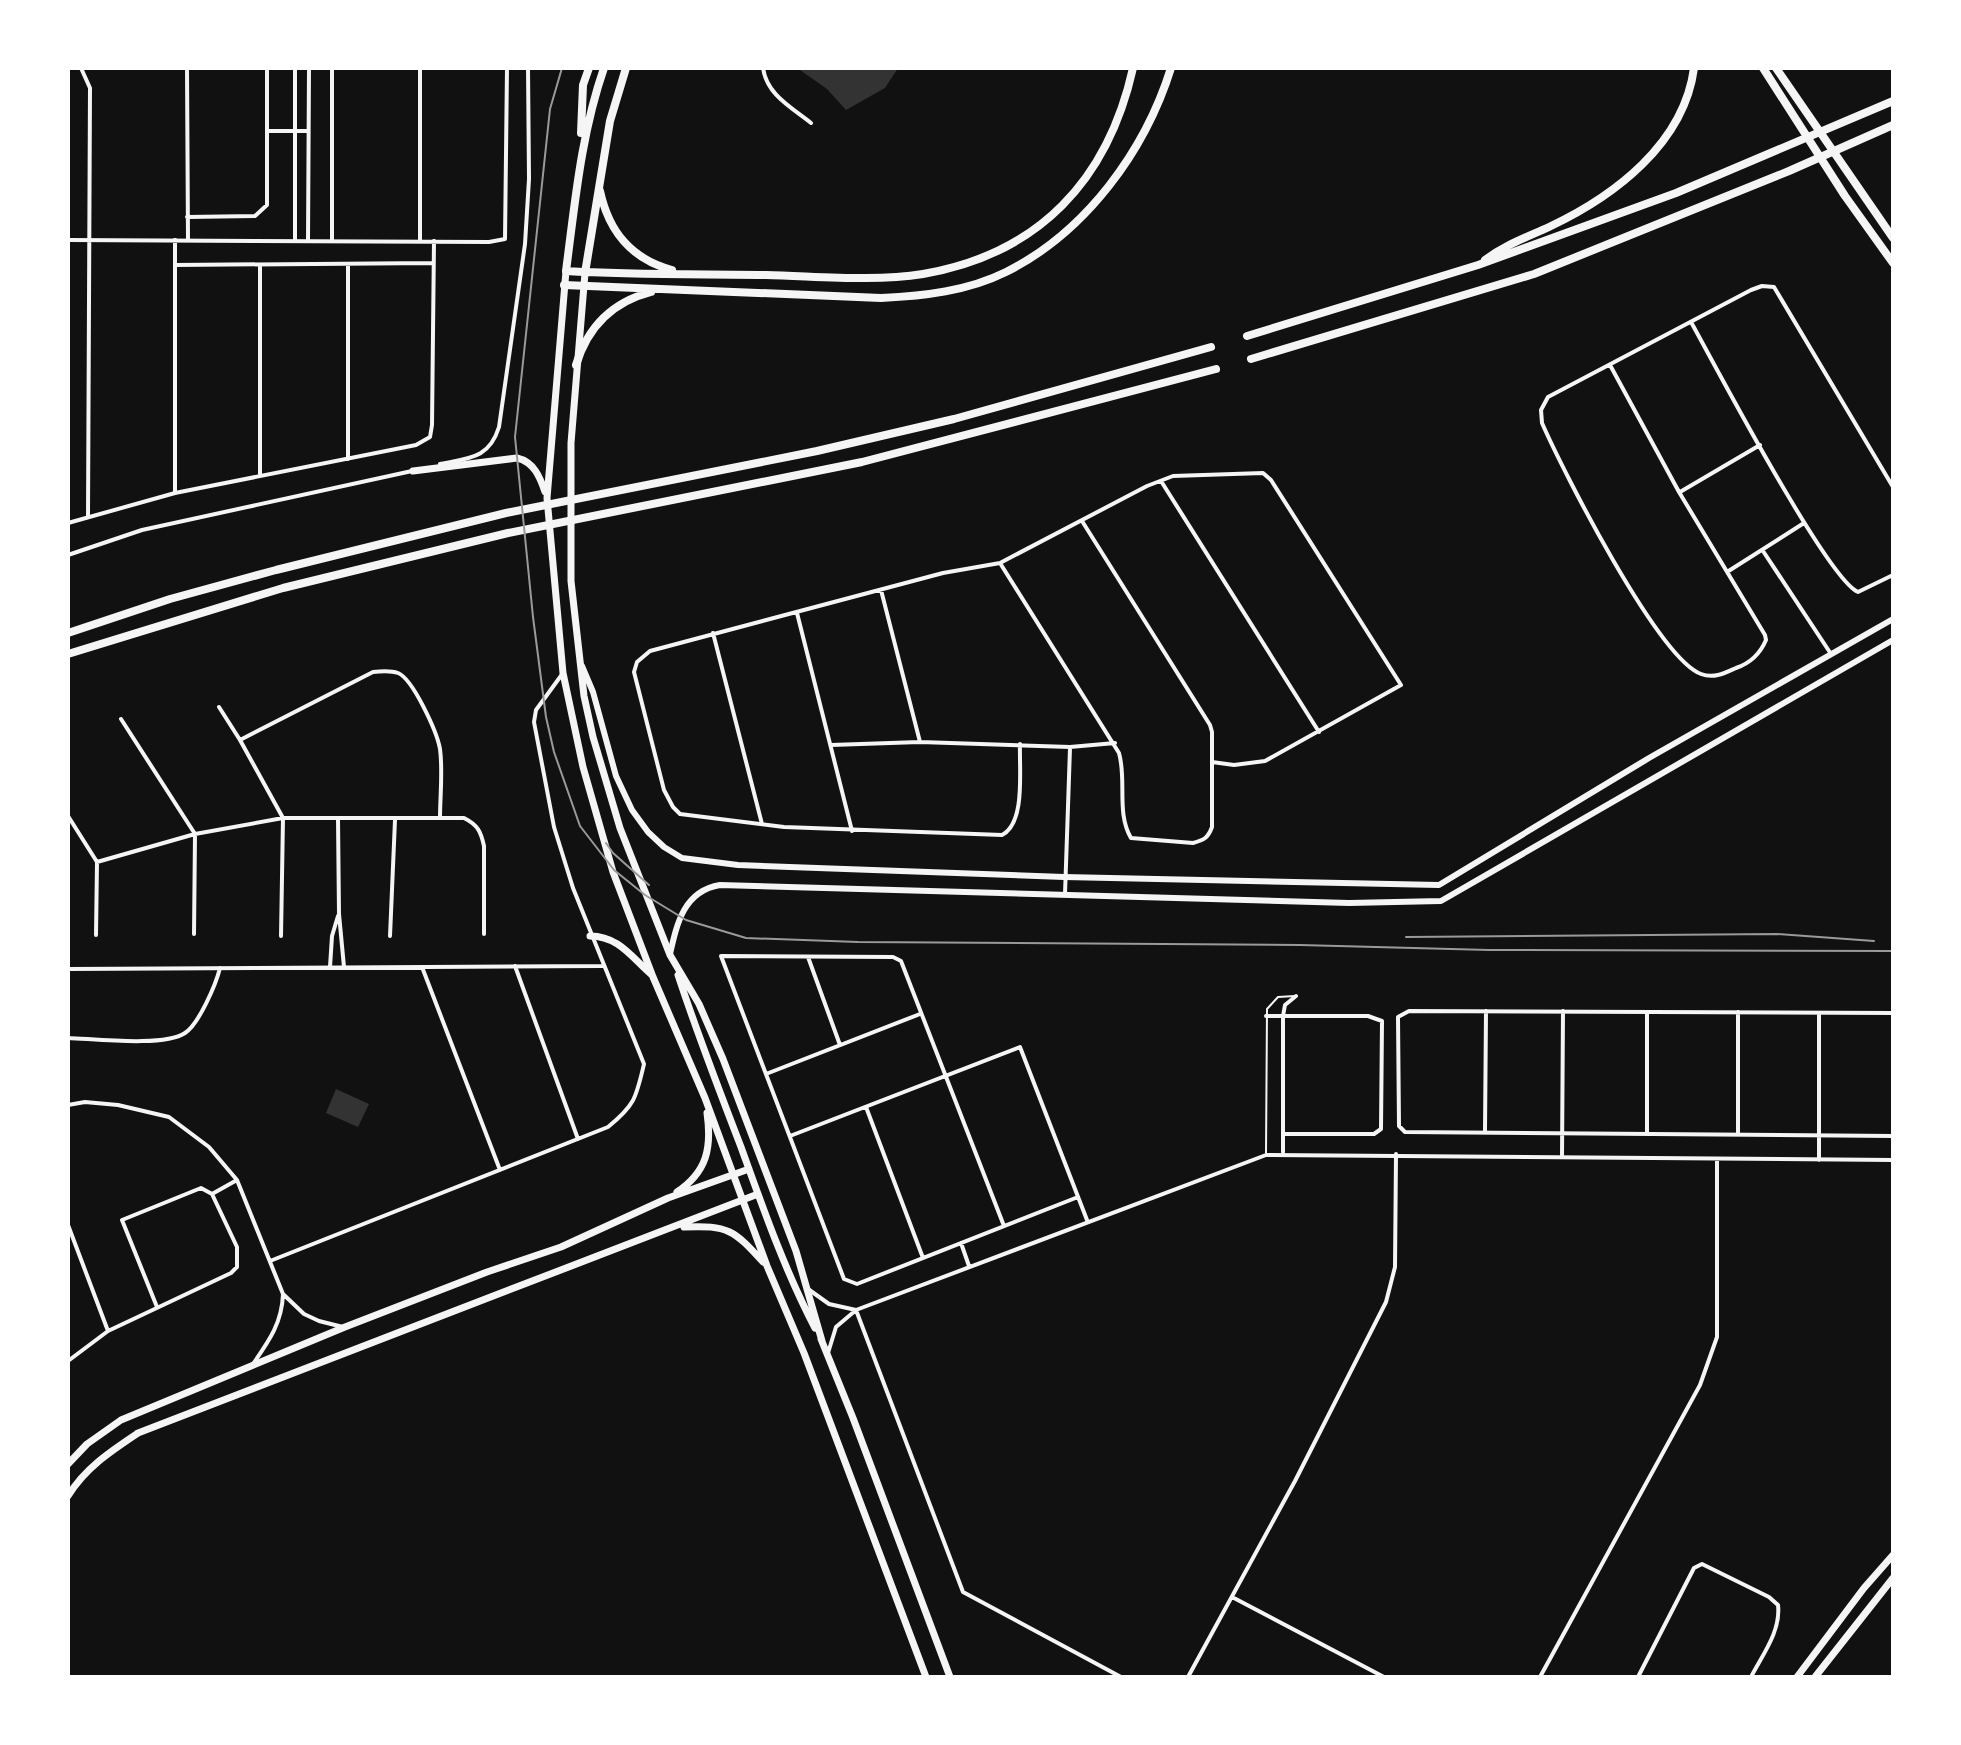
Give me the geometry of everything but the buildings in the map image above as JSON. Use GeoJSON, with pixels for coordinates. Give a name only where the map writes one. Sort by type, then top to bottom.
{"type":"FeatureCollection","features":[{"type":"Feature","properties":{"kind":"highway"},"geometry":{"type":"LineString","coordinates":[[581,154],[583,85],[589,68]]}},
{"type":"Feature","properties":{"kind":"highway"},"geometry":{"type":"LineString","coordinates":[[604,68],[581,154],[566,271],[896,276],[921,274],[979,259],[1022,238],[1048,219],[1083,183],[1109,143],[1119,120],[1133,68]]}},
{"type":"Feature","properties":{"kind":"highway"},"geometry":{"type":"LineString","coordinates":[[585,273],[610,121],[626,68]]}},
{"type":"Feature","properties":{"kind":"highway"},"geometry":{"type":"LineString","coordinates":[[564,285],[894,298],[947,291],[1005,273],[1054,240],[1105,190],[1140,142],[1171,68]]}},
{"type":"Feature","properties":{"kind":"highway"},"geometry":{"type":"LineString","coordinates":[[1478,265],[1503,246],[1581,210],[1634,173],[1669,133],[1684,103],[1694,68]]}},
{"type":"Feature","properties":{"kind":"highway"},"geometry":{"type":"LineString","coordinates":[[1763,68],[1845,196],[1893,263]]}},
{"type":"Feature","properties":{"kind":"highway"},"geometry":{"type":"LineString","coordinates":[[1776,68],[1893,238]]}},
{"type":"Feature","properties":{"kind":"highway"},"geometry":{"type":"LineString","coordinates":[[1247,336],[1478,265],[1676,193],[1893,101]]}},
{"type":"Feature","properties":{"kind":"highway"},"geometry":{"type":"LineString","coordinates":[[1251,359],[1534,274],[1789,171],[1893,125]]}},
{"type":"Feature","properties":{"kind":"highway"},"geometry":{"type":"LineString","coordinates":[[598,183],[605,213],[625,245],[655,266],[686,274]]}},
{"type":"Feature","properties":{"kind":"highway"},"geometry":{"type":"LineString","coordinates":[[576,365],[586,338],[603,316],[635,296],[672,290]]}},
{"type":"Feature","properties":{"kind":"highway"},"geometry":{"type":"LineString","coordinates":[[68,633],[170,599],[506,513],[817,451],[954,419],[1211,347]]}},
{"type":"Feature","properties":{"kind":"highway"},"geometry":{"type":"LineString","coordinates":[[68,654],[283,588],[508,533],[862,462],[1216,369]]}},
{"type":"Feature","properties":{"kind":"main road"},"geometry":{"type":"LineString","coordinates":[[566,271],[547,498],[563,673],[583,767],[613,872],[653,977],[705,1098],[926,1677]]}},
{"type":"Feature","properties":{"kind":"main road"},"geometry":{"type":"LineString","coordinates":[[585,273],[571,443],[571,581],[584,696],[604,780],[758,1194],[801,1301],[828,1355],[950,1677]]}},
{"type":"Feature","properties":{"kind":"main road"},"geometry":{"type":"LineString","coordinates":[[413,471],[517,458],[530,464],[538,474],[547,498]]}},
{"type":"Feature","properties":{"kind":"main road"},"geometry":{"type":"LineString","coordinates":[[580,659],[593,692],[616,776],[632,810],[648,832],[682,858],[738,865],[1064,877],[1439,885],[1649,758],[1893,619]]}},
{"type":"Feature","properties":{"kind":"main road"},"geometry":{"type":"LineString","coordinates":[[670,955],[687,904],[705,887],[720,885],[1349,903],[1441,901],[1893,640]]}},
{"type":"Feature","properties":{"kind":"main road"},"geometry":{"type":"LineString","coordinates":[[590,936],[606,937],[620,944],[653,977]]}},
{"type":"Feature","properties":{"kind":"main road"},"geometry":{"type":"LineString","coordinates":[[676,969],[699,1004],[723,1059],[808,1289],[822,1341]]}},
{"type":"Feature","properties":{"kind":"main road"},"geometry":{"type":"LineString","coordinates":[[668,1198],[693,1181],[703,1164],[709,1130],[705,1098]]}},
{"type":"Feature","properties":{"kind":"main road"},"geometry":{"type":"LineString","coordinates":[[68,1464],[87,1444],[121,1420],[345,1327],[561,1247],[668,1198],[749,1169]]}},
{"type":"Feature","properties":{"kind":"main road"},"geometry":{"type":"LineString","coordinates":[[68,1496],[78,1479],[138,1433],[758,1194]]}},
{"type":"Feature","properties":{"kind":"main road"},"geometry":{"type":"LineString","coordinates":[[679,1227],[714,1226],[729,1230],[767,1266]]}},
{"type":"Feature","properties":{"kind":"main road"},"geometry":{"type":"LineString","coordinates":[[1797,1677],[1893,1555]]}},
{"type":"Feature","properties":{"kind":"main road"},"geometry":{"type":"LineString","coordinates":[[1815,1677],[1893,1578]]}},
{"type":"Feature","properties":{"kind":"street"},"geometry":{"type":"LineString","coordinates":[[81,68],[90,88],[88,517]]}},
{"type":"Feature","properties":{"kind":"street"},"geometry":{"type":"LineString","coordinates":[[187,68],[188,241]]}},
{"type":"Feature","properties":{"kind":"street"},"geometry":{"type":"LineString","coordinates":[[187,217],[255,216],[267,205],[267,68]]}},
{"type":"Feature","properties":{"kind":"street"},"geometry":{"type":"LineString","coordinates":[[295,68],[295,241]]}},
{"type":"Feature","properties":{"kind":"street"},"geometry":{"type":"LineString","coordinates":[[308,241],[309,68]]}},
{"type":"Feature","properties":{"kind":"street"},"geometry":{"type":"LineString","coordinates":[[332,68],[332,241]]}},
{"type":"Feature","properties":{"kind":"street"},"geometry":{"type":"LineString","coordinates":[[420,68],[420,241]]}},
{"type":"Feature","properties":{"kind":"street"},"geometry":{"type":"LineString","coordinates":[[68,240],[489,242],[505,239],[507,68]]}},
{"type":"Feature","properties":{"kind":"street"},"geometry":{"type":"LineString","coordinates":[[68,555],[142,530],[413,471],[478,455],[490,449],[499,427],[525,244],[529,179],[528,68]]}},
{"type":"Feature","properties":{"kind":"street"},"geometry":{"type":"LineString","coordinates":[[763,68],[765,79],[776,97],[811,123]]}},
{"type":"Feature","properties":{"kind":"street"},"geometry":{"type":"LineString","coordinates":[[267,131],[309,131]]}},
{"type":"Feature","properties":{"kind":"street"},"geometry":{"type":"LineString","coordinates":[[175,240],[175,493]]}},
{"type":"Feature","properties":{"kind":"street"},"geometry":{"type":"LineString","coordinates":[[68,523],[175,493],[416,445],[430,437],[434,241]]}},
{"type":"Feature","properties":{"kind":"street"},"geometry":{"type":"LineString","coordinates":[[175,265],[433,263]]}},
{"type":"Feature","properties":{"kind":"street"},"geometry":{"type":"LineString","coordinates":[[260,264],[260,474]]}},
{"type":"Feature","properties":{"kind":"street"},"geometry":{"type":"LineString","coordinates":[[348,264],[348,459]]}},
{"type":"Feature","properties":{"kind":"street"},"geometry":{"type":"LineString","coordinates":[[1610,365],[1679,492],[1762,628],[1766,640],[1757,656],[1743,666],[1714,677],[1703,675],[1692,670],[1663,641],[1605,544],[1545,431],[1540,415],[1548,397],[1751,290],[1762,286],[1774,287],[1893,487]]}},
{"type":"Feature","properties":{"kind":"street"},"geometry":{"type":"LineString","coordinates":[[1691,322],[1804,523],[1851,589],[1858,592],[1867,590],[1893,575]]}},
{"type":"Feature","properties":{"kind":"street"},"geometry":{"type":"LineString","coordinates":[[1679,492],[1760,445]]}},
{"type":"Feature","properties":{"kind":"street"},"geometry":{"type":"LineString","coordinates":[[1020,744],[1018,813],[1010,831],[1002,835],[852,831],[763,825],[680,814],[664,790],[634,672],[643,654],[713,633],[943,573],[1000,563],[1173,476],[1263,473],[1271,480],[1401,685],[1265,761],[1234,765],[1212,762]]}},
{"type":"Feature","properties":{"kind":"street"},"geometry":{"type":"LineString","coordinates":[[1161,481],[1319,732]]}},
{"type":"Feature","properties":{"kind":"street"},"geometry":{"type":"LineString","coordinates":[[1000,563],[1115,743],[1122,763],[1124,824],[1131,838],[1193,843],[1209,837],[1212,827],[1210,725],[1082,521]]}},
{"type":"Feature","properties":{"kind":"street"},"geometry":{"type":"LineString","coordinates":[[1727,572],[1804,523]]}},
{"type":"Feature","properties":{"kind":"street"},"geometry":{"type":"LineString","coordinates":[[1763,551],[1831,654]]}},
{"type":"Feature","properties":{"kind":"street"},"geometry":{"type":"LineString","coordinates":[[881,590],[920,742]]}},
{"type":"Feature","properties":{"kind":"street"},"geometry":{"type":"LineString","coordinates":[[797,613],[852,831]]}},
{"type":"Feature","properties":{"kind":"street"},"geometry":{"type":"LineString","coordinates":[[713,633],[763,825]]}},
{"type":"Feature","properties":{"kind":"street"},"geometry":{"type":"LineString","coordinates":[[240,740],[373,672],[388,670],[399,673],[408,680],[437,736],[440,751],[440,818]]}},
{"type":"Feature","properties":{"kind":"street"},"geometry":{"type":"LineString","coordinates":[[270,1261],[608,1127],[629,1109],[639,1088],[644,1064],[590,936],[554,827],[534,722],[536,710],[563,673]]}},
{"type":"Feature","properties":{"kind":"street"},"geometry":{"type":"LineString","coordinates":[[219,707],[283,818],[281,936]]}},
{"type":"Feature","properties":{"kind":"street"},"geometry":{"type":"LineString","coordinates":[[121,719],[195,834],[194,934]]}},
{"type":"Feature","properties":{"kind":"street"},"geometry":{"type":"LineString","coordinates":[[831,745],[920,742],[1070,747],[1115,743]]}},
{"type":"Feature","properties":{"kind":"street"},"geometry":{"type":"LineString","coordinates":[[1065,894],[1070,747]]}},
{"type":"Feature","properties":{"kind":"street"},"geometry":{"type":"LineString","coordinates":[[68,816],[97,862],[96,935]]}},
{"type":"Feature","properties":{"kind":"street"},"geometry":{"type":"LineString","coordinates":[[97,862],[195,834],[283,818],[464,818],[475,823],[484,846],[484,934]]}},
{"type":"Feature","properties":{"kind":"street"},"geometry":{"type":"LineString","coordinates":[[338,819],[339,914],[344,967]]}},
{"type":"Feature","properties":{"kind":"street"},"geometry":{"type":"LineString","coordinates":[[390,936],[395,820]]}},
{"type":"Feature","properties":{"kind":"street"},"geometry":{"type":"LineString","coordinates":[[330,967],[332,936],[339,914]]}},
{"type":"Feature","properties":{"kind":"street"},"geometry":{"type":"LineString","coordinates":[[1004,1226],[901,961],[893,957],[721,956],[844,1279],[857,1284],[1078,1197]]}},
{"type":"Feature","properties":{"kind":"street"},"geometry":{"type":"LineString","coordinates":[[808,956],[840,1045]]}},
{"type":"Feature","properties":{"kind":"street"},"geometry":{"type":"LineString","coordinates":[[515,966],[578,1139]]}},
{"type":"Feature","properties":{"kind":"street"},"geometry":{"type":"LineString","coordinates":[[68,969],[602,966]]}},
{"type":"Feature","properties":{"kind":"street"},"geometry":{"type":"LineString","coordinates":[[422,967],[500,1170]]}},
{"type":"Feature","properties":{"kind":"street"},"geometry":{"type":"LineString","coordinates":[[68,1038],[169,1041],[188,1032],[215,986],[220,968]]}},
{"type":"Feature","properties":{"kind":"street"},"geometry":{"type":"LineString","coordinates":[[1283,1153],[1283,1016],[1285,1005],[1296,996]]}},
{"type":"Feature","properties":{"kind":"street"},"geometry":{"type":"LineString","coordinates":[[1485,1132],[1486,1010]]}},
{"type":"Feature","properties":{"kind":"street"},"geometry":{"type":"LineString","coordinates":[[1893,1013],[1486,1010],[1409,1011],[1398,1017],[1399,1126],[1405,1132],[1893,1136]]}},
{"type":"Feature","properties":{"kind":"street"},"geometry":{"type":"LineString","coordinates":[[1562,1157],[1563,1011]]}},
{"type":"Feature","properties":{"kind":"street"},"geometry":{"type":"LineString","coordinates":[[1647,1012],[1647,1134]]}},
{"type":"Feature","properties":{"kind":"street"},"geometry":{"type":"LineString","coordinates":[[1738,1012],[1738,1135]]}},
{"type":"Feature","properties":{"kind":"street"},"geometry":{"type":"LineString","coordinates":[[1819,1013],[1819,1160]]}},
{"type":"Feature","properties":{"kind":"street"},"geometry":{"type":"LineString","coordinates":[[766,1074],[920,1014]]}},
{"type":"Feature","properties":{"kind":"street"},"geometry":{"type":"LineString","coordinates":[[1266,1016],[1368,1016],[1382,1021],[1381,1129],[1374,1134],[1283,1134]]}},
{"type":"Feature","properties":{"kind":"street"},"geometry":{"type":"LineString","coordinates":[[790,1136],[1020,1047],[1087,1220]]}},
{"type":"Feature","properties":{"kind":"street"},"geometry":{"type":"LineString","coordinates":[[68,1105],[85,1102],[118,1105],[169,1117],[209,1147],[237,1180],[283,1294],[283,1311],[277,1328],[251,1366]]}},
{"type":"Feature","properties":{"kind":"street"},"geometry":{"type":"LineString","coordinates":[[866,1107],[923,1258]]}},
{"type":"Feature","properties":{"kind":"street"},"geometry":{"type":"LineString","coordinates":[[1188,1677],[1386,1302],[1395,1267],[1396,1154]]}},
{"type":"Feature","properties":{"kind":"street"},"geometry":{"type":"LineString","coordinates":[[828,1355],[836,1327],[856,1310],[1087,1220],[1266,1155],[1893,1160]]}},
{"type":"Feature","properties":{"kind":"street"},"geometry":{"type":"LineString","coordinates":[[1540,1677],[1700,1385],[1715,1350],[1717,1159]]}},
{"type":"Feature","properties":{"kind":"street"},"geometry":{"type":"LineString","coordinates":[[212,1194],[237,1180]]}},
{"type":"Feature","properties":{"kind":"street"},"geometry":{"type":"LineString","coordinates":[[68,1361],[108,1331],[231,1273],[237,1267],[237,1247],[212,1194],[201,1188],[122,1220],[157,1307]]}},
{"type":"Feature","properties":{"kind":"street"},"geometry":{"type":"LineString","coordinates":[[68,1225],[108,1331]]}},
{"type":"Feature","properties":{"kind":"street"},"geometry":{"type":"LineString","coordinates":[[68,1246],[76,1243]]}},
{"type":"Feature","properties":{"kind":"street"},"geometry":{"type":"LineString","coordinates":[[961,1243],[969,1266]]}},
{"type":"Feature","properties":{"kind":"street"},"geometry":{"type":"LineString","coordinates":[[808,1289],[829,1304],[856,1310]]}},
{"type":"Feature","properties":{"kind":"street"},"geometry":{"type":"LineString","coordinates":[[283,1294],[304,1314],[345,1327]]}},
{"type":"Feature","properties":{"kind":"street"},"geometry":{"type":"LineString","coordinates":[[856,1310],[963,1592],[1121,1677]]}},
{"type":"Feature","properties":{"kind":"street"},"geometry":{"type":"LineString","coordinates":[[1638,1677],[1694,1568],[1702,1564],[1769,1597],[1778,1605],[1779,1617],[1773,1636],[1751,1677]]}},
{"type":"Feature","properties":{"kind":"street"},"geometry":{"type":"LineString","coordinates":[[1232,1597],[1384,1677]]}},
{"type":"Feature","properties":{"kind":"lane"},"geometry":{"type":"LineString","coordinates":[[1266,1155],[1266,1016],[1269,1005],[1278,997],[1296,996]]}},
{"type":"Feature","properties":{"kind":"shaded area"},"geometry":{"type":"Polygon","coordinates":[[[797,68],[898,68],[885,88],[846,110],[827,89],[797,68]]]}},
{"type":"Feature","properties":{"kind":"shaded area"},"geometry":{"type":"Polygon","coordinates":[[[336,1089],[369,1104],[358,1127],[326,1113],[336,1089]]]}},
{"type":"Feature","properties":{"kind":"tram line"},"geometry":{"type":"LineString","coordinates":[[562,68],[550,109],[515,437],[533,617],[546,717],[554,752],[580,826],[614,870],[645,895],[686,920],[746,938],[1489,950],[1893,951]]}},
{"type":"Feature","properties":{"kind":"tram line"},"geometry":{"type":"LineString","coordinates":[[606,843],[649,885]]}},
{"type":"Feature","properties":{"kind":"tram line"},"geometry":{"type":"LineString","coordinates":[[1406,937],[1777,934],[1874,941]]}}]}
